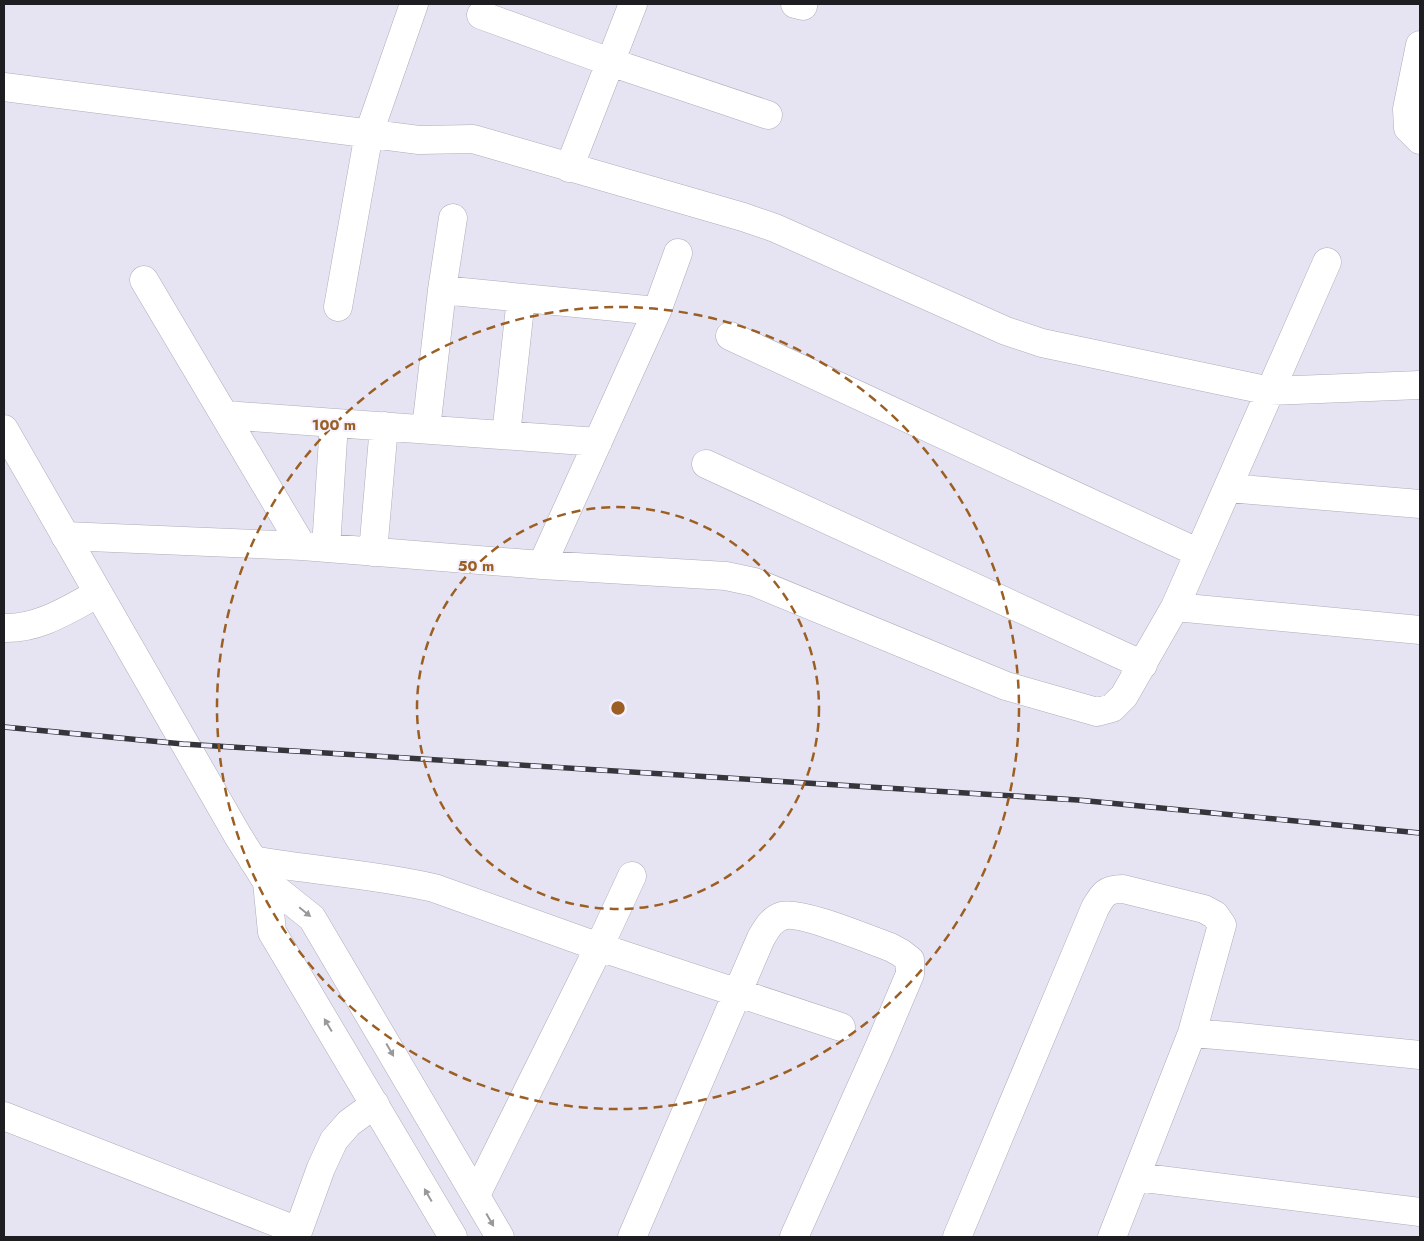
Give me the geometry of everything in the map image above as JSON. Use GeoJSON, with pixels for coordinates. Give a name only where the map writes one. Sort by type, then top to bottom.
{"type":"FeatureCollection","features":[{"type":"Feature","properties":{"kind":"street"},"geometry":{"type":"LineString","coordinates":[[338,307],[369,134],[411,4]]}},
{"type":"Feature","properties":{"kind":"street"},"geometry":{"type":"LineString","coordinates":[[570,168],[633,4]]}},
{"type":"Feature","properties":{"kind":"street"},"geometry":{"type":"LineString","coordinates":[[481,15],[610,62],[768,115]]}},
{"type":"Feature","properties":{"kind":"street"},"geometry":{"type":"LineString","coordinates":[[1420,45],[1407,109],[1408,128],[1420,140]]}},
{"type":"Feature","properties":{"kind":"street"},"geometry":{"type":"LineString","coordinates":[[4,87],[419,140],[473,139],[743,217],[775,228],[1006,331],[1042,343],[1270,391],[1420,385]]}},
{"type":"Feature","properties":{"kind":"street"},"geometry":{"type":"LineString","coordinates":[[426,429],[452,218]]}},
{"type":"Feature","properties":{"kind":"street"},"geometry":{"type":"LineString","coordinates":[[542,565],[657,311],[678,253]]}},
{"type":"Feature","properties":{"kind":"street"},"geometry":{"type":"LineString","coordinates":[[65,536],[314,547],[542,565],[726,576],[754,582],[1006,686],[1098,712],[1112,708],[1124,696],[1175,607],[1327,262]]}},
{"type":"Feature","properties":{"kind":"street"},"geometry":{"type":"LineString","coordinates":[[144,280],[225,415],[314,547]]}},
{"type":"Feature","properties":{"kind":"street"},"geometry":{"type":"LineString","coordinates":[[442,290],[657,311]]}},
{"type":"Feature","properties":{"kind":"street"},"geometry":{"type":"LineString","coordinates":[[506,435],[521,298]]}},
{"type":"Feature","properties":{"kind":"street"},"geometry":{"type":"LineString","coordinates":[[730,336],[1199,553]]}},
{"type":"Feature","properties":{"kind":"street"},"geometry":{"type":"LineString","coordinates":[[225,415],[598,442]]}},
{"type":"Feature","properties":{"kind":"street"},"geometry":{"type":"LineString","coordinates":[[314,547],[334,423]]}},
{"type":"Feature","properties":{"kind":"street"},"geometry":{"type":"LineString","coordinates":[[373,552],[384,426]]}},
{"type":"Feature","properties":{"kind":"street"},"geometry":{"type":"LineString","coordinates":[[4,429],[224,814],[260,871],[312,918],[500,1237]]}},
{"type":"Feature","properties":{"kind":"street"},"geometry":{"type":"LineString","coordinates":[[706,464],[1143,665]]}},
{"type":"Feature","properties":{"kind":"street"},"geometry":{"type":"LineString","coordinates":[[1228,488],[1420,504]]}},
{"type":"Feature","properties":{"kind":"street"},"geometry":{"type":"LineString","coordinates":[[4,628],[26,627],[45,621],[98,594]]}},
{"type":"Feature","properties":{"kind":"street"},"geometry":{"type":"LineString","coordinates":[[1175,607],[1420,630]]}},
{"type":"Feature","properties":{"kind":"street"},"geometry":{"type":"LineString","coordinates":[[260,871],[302,869],[406,882],[434,888],[599,947],[840,1028]]}},
{"type":"Feature","properties":{"kind":"street"},"geometry":{"type":"LineString","coordinates":[[260,871],[272,932],[453,1237]]}},
{"type":"Feature","properties":{"kind":"street"},"geometry":{"type":"LineString","coordinates":[[476,1195],[599,947],[632,876]]}},
{"type":"Feature","properties":{"kind":"street"},"geometry":{"type":"LineString","coordinates":[[957,1237],[1095,908],[1103,895],[1112,889],[1123,889],[1204,909],[1215,915],[1222,925],[1192,1033],[1112,1237]]}},
{"type":"Feature","properties":{"kind":"street"},"geometry":{"type":"LineString","coordinates":[[632,1237],[761,938],[771,921],[784,915],[800,916],[890,947],[902,953],[910,960],[910,974],[794,1237]]}},
{"type":"Feature","properties":{"kind":"street"},"geometry":{"type":"LineString","coordinates":[[1192,1033],[1420,1055]]}},
{"type":"Feature","properties":{"kind":"street"},"geometry":{"type":"LineString","coordinates":[[4,1116],[297,1234],[321,1168],[334,1140],[349,1123],[375,1104]]}},
{"type":"Feature","properties":{"kind":"street"},"geometry":{"type":"LineString","coordinates":[[1136,1177],[1420,1212]]}},
{"type":"Feature","properties":{"kind":"railway"},"geometry":{"type":"LineString","coordinates":[[4,727],[183,744],[1078,800],[1420,833]]}}]}
